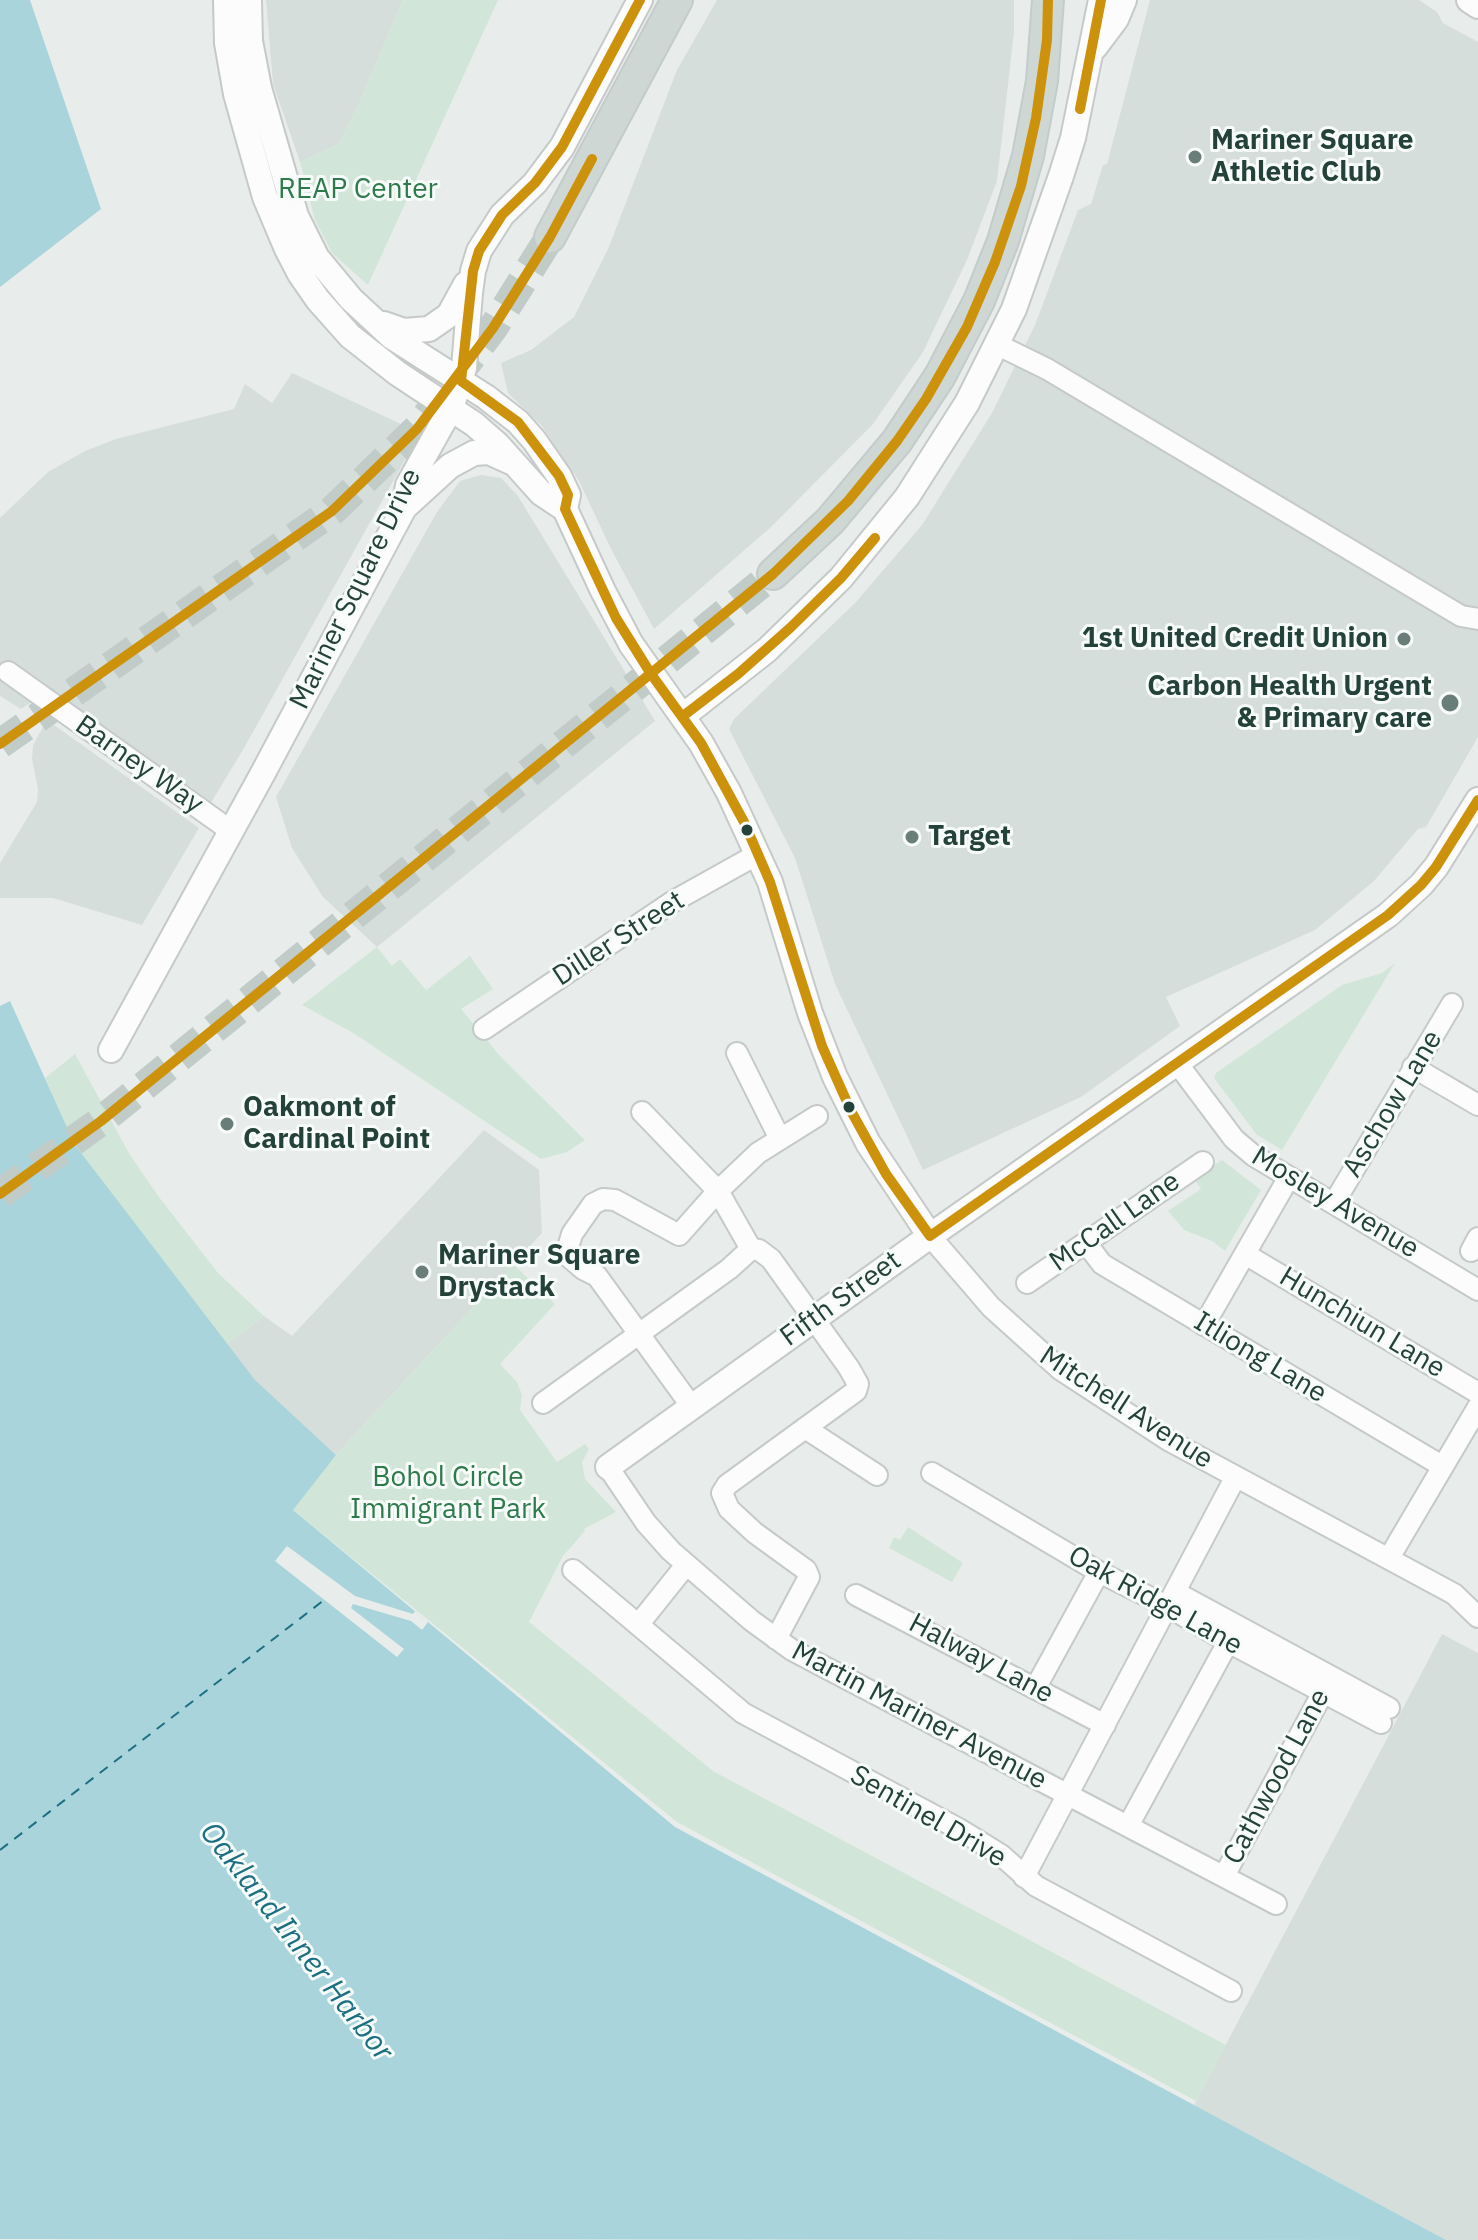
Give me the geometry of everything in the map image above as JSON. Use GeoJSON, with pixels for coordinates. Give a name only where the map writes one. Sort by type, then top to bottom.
{"type":"FeatureCollection","features":[{"type":"Feature","properties":{"kind":"main road"},"geometry":{"type":"LineString","coordinates":[[550,237],[677,0]]}},
{"type":"Feature","properties":{"kind":"main road"},"geometry":{"type":"LineString","coordinates":[[773,574],[830,521],[889,452],[926,399],[967,327],[1003,241],[1028,156],[1042,81],[1048,0]]}},
{"type":"Feature","properties":{"kind":"street"},"geometry":{"type":"LineString","coordinates":[[226,0],[227,43],[234,86],[265,197],[287,249],[318,300],[350,336],[497,444],[541,493],[565,509],[568,495],[534,440],[503,410],[412,352],[373,321],[329,275],[296,216],[253,64],[249,0]]}},
{"type":"Feature","properties":{"kind":"street","name":"Mariner Square Drive"},"geometry":{"type":"LineString","coordinates":[[111,1050],[404,508],[408,485],[451,408],[461,381],[467,344],[473,271],[489,232],[535,183],[562,147],[640,0]]}},
{"type":"Feature","properties":{"kind":"street"},"geometry":{"type":"LineString","coordinates":[[683,716],[767,650],[814,605],[862,554],[942,446],[998,345],[1027,275],[1073,138],[1101,0]]}},
{"type":"Feature","properties":{"kind":"street"},"geometry":{"type":"LineString","coordinates":[[1091,52],[1116,19],[1124,0]]}},
{"type":"Feature","properties":{"kind":"street"},"geometry":{"type":"LineString","coordinates":[[1469,0],[1478,6]]}},
{"type":"Feature","properties":{"kind":"street"},"geometry":{"type":"LineString","coordinates":[[373,321],[404,331],[429,329],[449,315],[473,271]]}},
{"type":"Feature","properties":{"kind":"street"},"geometry":{"type":"LineString","coordinates":[[998,345],[1047,369],[1470,618],[1471,630],[1478,634]]}},
{"type":"Feature","properties":{"kind":"street"},"geometry":{"type":"LineString","coordinates":[[404,508],[450,466],[474,453],[489,452],[502,456],[521,468]]}},
{"type":"Feature","properties":{"kind":"street","name":"Mitchell Avenue"},"geometry":{"type":"LineString","coordinates":[[565,509],[624,631],[715,766],[758,854],[780,913],[810,1013],[840,1089],[886,1174],[930,1236],[991,1307],[1061,1370],[1154,1432],[1454,1594],[1478,1617]]}},
{"type":"Feature","properties":{"kind":"street","name":"Barney Way"},"geometry":{"type":"LineString","coordinates":[[8,672],[231,831]]}},
{"type":"Feature","properties":{"kind":"street","name":"Fifth Street"},"geometry":{"type":"LineString","coordinates":[[608,1467],[1397,908],[1436,867],[1478,800]]}},
{"type":"Feature","properties":{"kind":"street","name":"Diller Street"},"geometry":{"type":"LineString","coordinates":[[484,1029],[672,902],[758,854]]}},
{"type":"Feature","properties":{"kind":"street","name":"Aschow Lane"},"geometry":{"type":"LineString","coordinates":[[1334,1203],[1452,1004]]}},
{"type":"Feature","properties":{"kind":"street"},"geometry":{"type":"LineString","coordinates":[[737,1053],[780,1139]]}},
{"type":"Feature","properties":{"kind":"street","name":"Mosley Avenue"},"geometry":{"type":"LineString","coordinates":[[1177,1063],[1234,1139],[1254,1156],[1478,1290]]}},
{"type":"Feature","properties":{"kind":"street"},"geometry":{"type":"LineString","coordinates":[[1413,1067],[1478,1105]]}},
{"type":"Feature","properties":{"kind":"street"},"geometry":{"type":"LineString","coordinates":[[642,1112],[718,1191],[751,1249]]}},
{"type":"Feature","properties":{"kind":"street"},"geometry":{"type":"LineString","coordinates":[[692,1407],[597,1276],[571,1260],[567,1251],[572,1234],[593,1204],[603,1199],[615,1200],[679,1235],[718,1191],[758,1153],[817,1116]]}},
{"type":"Feature","properties":{"kind":"street","name":"McCall Lane"},"geometry":{"type":"LineString","coordinates":[[1027,1283],[1203,1162]]}},
{"type":"Feature","properties":{"kind":"street"},"geometry":{"type":"LineString","coordinates":[[1204,1325],[1289,1177]]}},
{"type":"Feature","properties":{"kind":"street","name":"Itliong Lane"},"geometry":{"type":"LineString","coordinates":[[1086,1243],[1102,1264],[1442,1466]]}},
{"type":"Feature","properties":{"kind":"street"},"geometry":{"type":"LineString","coordinates":[[543,1403],[729,1269],[751,1249],[759,1250],[771,1259],[815,1318],[858,1384],[856,1391],[727,1485],[722,1493],[729,1509],[755,1533],[806,1570],[809,1577],[776,1639]]}},
{"type":"Feature","properties":{"kind":"street","name":"Hunchiun Lane"},"geometry":{"type":"LineString","coordinates":[[1245,1254],[1478,1393]]}},
{"type":"Feature","properties":{"kind":"street"},"geometry":{"type":"LineString","coordinates":[[1389,1558],[1478,1407]]}},
{"type":"Feature","properties":{"kind":"street"},"geometry":{"type":"LineString","coordinates":[[805,1428],[877,1475]]}},
{"type":"Feature","properties":{"kind":"street","name":"Martin Mariner Avenue"},"geometry":{"type":"LineString","coordinates":[[608,1467],[654,1534],[686,1565],[776,1639],[870,1692],[1276,1904]]}},
{"type":"Feature","properties":{"kind":"street","name":"Oak Ridge Lane"},"geometry":{"type":"LineString","coordinates":[[932,1473],[1099,1572],[1171,1599],[1385,1715]]}},
{"type":"Feature","properties":{"kind":"street"},"geometry":{"type":"LineString","coordinates":[[1024,1877],[1235,1478]]}},
{"type":"Feature","properties":{"kind":"street"},"geometry":{"type":"LineString","coordinates":[[638,1625],[686,1565]]}},
{"type":"Feature","properties":{"kind":"street","name":"Sentinel Drive"},"geometry":{"type":"LineString","coordinates":[[573,1570],[743,1713],[990,1847],[1036,1886],[1231,1991]]}},
{"type":"Feature","properties":{"kind":"street"},"geometry":{"type":"LineString","coordinates":[[1036,1687],[1099,1572]]}},
{"type":"Feature","properties":{"kind":"street","name":"Halway Lane"},"geometry":{"type":"LineString","coordinates":[[856,1595],[1105,1725]]}},
{"type":"Feature","properties":{"kind":"street"},"geometry":{"type":"LineString","coordinates":[[1128,1826],[1233,1634]]}},
{"type":"Feature","properties":{"kind":"street","name":"Cathwood Lane"},"geometry":{"type":"LineString","coordinates":[[1224,1876],[1327,1685]]}},
{"type":"Feature","properties":{"kind":"shaded area"},"geometry":{"type":"Polygon","coordinates":[[[266,0],[403,0],[339,144],[300,162],[273,84],[266,0]]]}},
{"type":"Feature","properties":{"kind":"shaded area"},"geometry":{"type":"Polygon","coordinates":[[[717,0],[1014,0],[1014,32],[997,181],[967,260],[923,352],[873,424],[771,527],[654,629],[579,481],[542,426],[508,393],[501,363],[531,350],[574,317],[608,249],[677,70],[717,0]]]}},
{"type":"Feature","properties":{"kind":"shaded area"},"geometry":{"type":"Polygon","coordinates":[[[1150,0],[1419,0],[1437,12],[1443,23],[1478,42],[1478,737],[1426,827],[1418,829],[1374,881],[1315,930],[1166,997],[1180,1026],[1081,1097],[923,1170],[835,984],[795,858],[729,729],[734,719],[855,603],[922,525],[992,413],[1035,325],[1078,210],[1091,204],[1103,165],[1107,164],[1150,0]]]}},
{"type":"Feature","properties":{"kind":"shaded area"},"geometry":{"type":"Polygon","coordinates":[[[292,373],[420,433],[209,806],[48,691],[21,709],[0,696],[0,518],[48,472],[85,451],[116,439],[234,409],[245,384],[272,403],[292,373]]]}},
{"type":"Feature","properties":{"kind":"shaded area"},"geometry":{"type":"Polygon","coordinates":[[[481,475],[501,478],[518,496],[655,721],[377,947],[323,897],[292,848],[276,797],[437,512],[460,481],[481,475]]]}},
{"type":"Feature","properties":{"kind":"shaded area"},"geometry":{"type":"Polygon","coordinates":[[[47,720],[199,828],[142,925],[53,898],[0,898],[0,863],[37,802],[33,745],[47,720]]]}},
{"type":"Feature","properties":{"kind":"shaded area"},"geometry":{"type":"Polygon","coordinates":[[[484,1130],[539,1170],[542,1233],[336,1455],[255,1381],[225,1345],[264,1316],[292,1336],[484,1130]]]}},
{"type":"Feature","properties":{"kind":"shaded area"},"geometry":{"type":"Polygon","coordinates":[[[1442,1634],[1478,1653],[1478,2240],[1446,2240],[1194,2105],[1442,1634]]]}},
{"type":"Feature","properties":{"kind":"green space","name":"REAP Center"},"geometry":{"type":"Polygon","coordinates":[[[403,0],[498,0],[368,285],[332,253],[315,220],[300,162],[339,144],[403,0]]]}},
{"type":"Feature","properties":{"kind":"green space"},"geometry":{"type":"Polygon","coordinates":[[[377,947],[392,966],[400,959],[426,990],[470,956],[493,989],[461,1009],[500,1056],[585,1140],[567,1152],[541,1159],[355,1034],[302,1005],[377,947]]]}},
{"type":"Feature","properties":{"kind":"green space"},"geometry":{"type":"Polygon","coordinates":[[[1395,963],[1282,1150],[1257,1135],[1214,1078],[1216,1073],[1342,985],[1382,973],[1395,963]]]}},
{"type":"Feature","properties":{"kind":"green space"},"geometry":{"type":"Polygon","coordinates":[[[75,1054],[130,1155],[159,1197],[218,1273],[264,1316],[225,1345],[75,1145],[45,1078],[75,1054]]]}},
{"type":"Feature","properties":{"kind":"green space"},"geometry":{"type":"Polygon","coordinates":[[[1222,1160],[1261,1190],[1225,1251],[1212,1241],[1184,1230],[1168,1211],[1201,1189],[1194,1178],[1222,1160]]]}},
{"type":"Feature","properties":{"kind":"green space","name":"Bohol Circle Immigrant Park"},"geometry":{"type":"Polygon","coordinates":[[[513,1264],[555,1304],[500,1364],[517,1382],[522,1395],[520,1410],[557,1462],[585,1444],[589,1449],[582,1462],[585,1479],[616,1512],[584,1529],[563,1556],[529,1622],[713,1771],[1226,2045],[1196,2101],[677,1822],[293,1510],[326,1466],[513,1264]]]}},
{"type":"Feature","properties":{"kind":"green space"},"geometry":{"type":"Polygon","coordinates":[[[908,1527],[963,1563],[952,1582],[889,1548],[894,1537],[900,1540],[908,1527]]]}},
{"type":"Feature","properties":{"kind":"water"},"geometry":{"type":"Polygon","coordinates":[[[0,0],[30,0],[101,209],[0,287],[0,0]]]}},
{"type":"Feature","properties":{"kind":"water","name":"Oakland Inner Harbor"},"geometry":{"type":"Polygon","coordinates":[[[10,1001],[75,1145],[255,1380],[336,1455],[293,1510],[675,1827],[1446,2240],[0,2239],[0,1006],[10,1001]]]}},
{"type":"Feature","properties":{"kind":"pier"},"geometry":{"type":"Polygon","coordinates":[[[287,1546],[355,1596],[413,1614],[415,1611],[428,1622],[422,1630],[411,1621],[353,1604],[351,1608],[404,1649],[397,1657],[275,1561],[287,1546]]]}},
{"type":"Feature","properties":{"kind":"ferry route"},"geometry":{"type":"LineString","coordinates":[[0,1850],[324,1600]]}},
{"type":"Feature","properties":{"kind":"tunnel"},"geometry":{"type":"LineString","coordinates":[[0,744],[332,511],[417,429],[493,328],[550,237]]}},
{"type":"Feature","properties":{"kind":"tunnel"},"geometry":{"type":"LineString","coordinates":[[0,1194],[101,1121],[773,574]]}},
{"type":"Feature","properties":{"kind":"transit line"},"geometry":{"type":"LineString","coordinates":[[640,0],[562,147],[535,183],[502,215],[479,251],[473,271],[461,381],[518,422],[559,476],[568,495],[565,509],[616,618],[651,674],[701,743],[744,822],[770,882],[822,1046],[851,1111],[886,1174],[930,1236]]}},
{"type":"Feature","properties":{"kind":"transit line"},"geometry":{"type":"LineString","coordinates":[[0,1194],[101,1121],[773,574],[848,501],[897,441],[926,399],[967,327],[995,262],[1021,186],[1036,118],[1047,40],[1048,0]]}},
{"type":"Feature","properties":{"kind":"transit line"},"geometry":{"type":"LineString","coordinates":[[1080,109],[1101,0]]}},
{"type":"Feature","properties":{"kind":"transit line"},"geometry":{"type":"LineString","coordinates":[[0,744],[332,511],[417,429],[493,328],[550,237],[592,159]]}},
{"type":"Feature","properties":{"kind":"transit line"},"geometry":{"type":"LineString","coordinates":[[683,716],[738,674],[790,628],[841,578],[875,538]]}},
{"type":"Feature","properties":{"kind":"transit line"},"geometry":{"type":"LineString","coordinates":[[930,1236],[1388,915],[1436,867],[1478,800]]}},
{"type":"Feature","properties":{"kind":"place","name":"Mariner Square Athletic Club"},"geometry":{"type":"Point","coordinates":[1195,157]}},
{"type":"Feature","properties":{"kind":"place","name":"1st United Credit Union"},"geometry":{"type":"Point","coordinates":[1404,639]}},
{"type":"Feature","properties":{"kind":"place","name":"Carbon Health Urgent & Primary care"},"geometry":{"type":"Point","coordinates":[1450,703]}},
{"type":"Feature","properties":{"kind":"place","name":"Target"},"geometry":{"type":"Point","coordinates":[912,837]}},
{"type":"Feature","properties":{"kind":"place","name":"Oakmont of Cardinal Point"},"geometry":{"type":"Point","coordinates":[227,1124]}},
{"type":"Feature","properties":{"kind":"place","name":"Mariner Square Drystack"},"geometry":{"type":"Point","coordinates":[422,1272]}}]}
